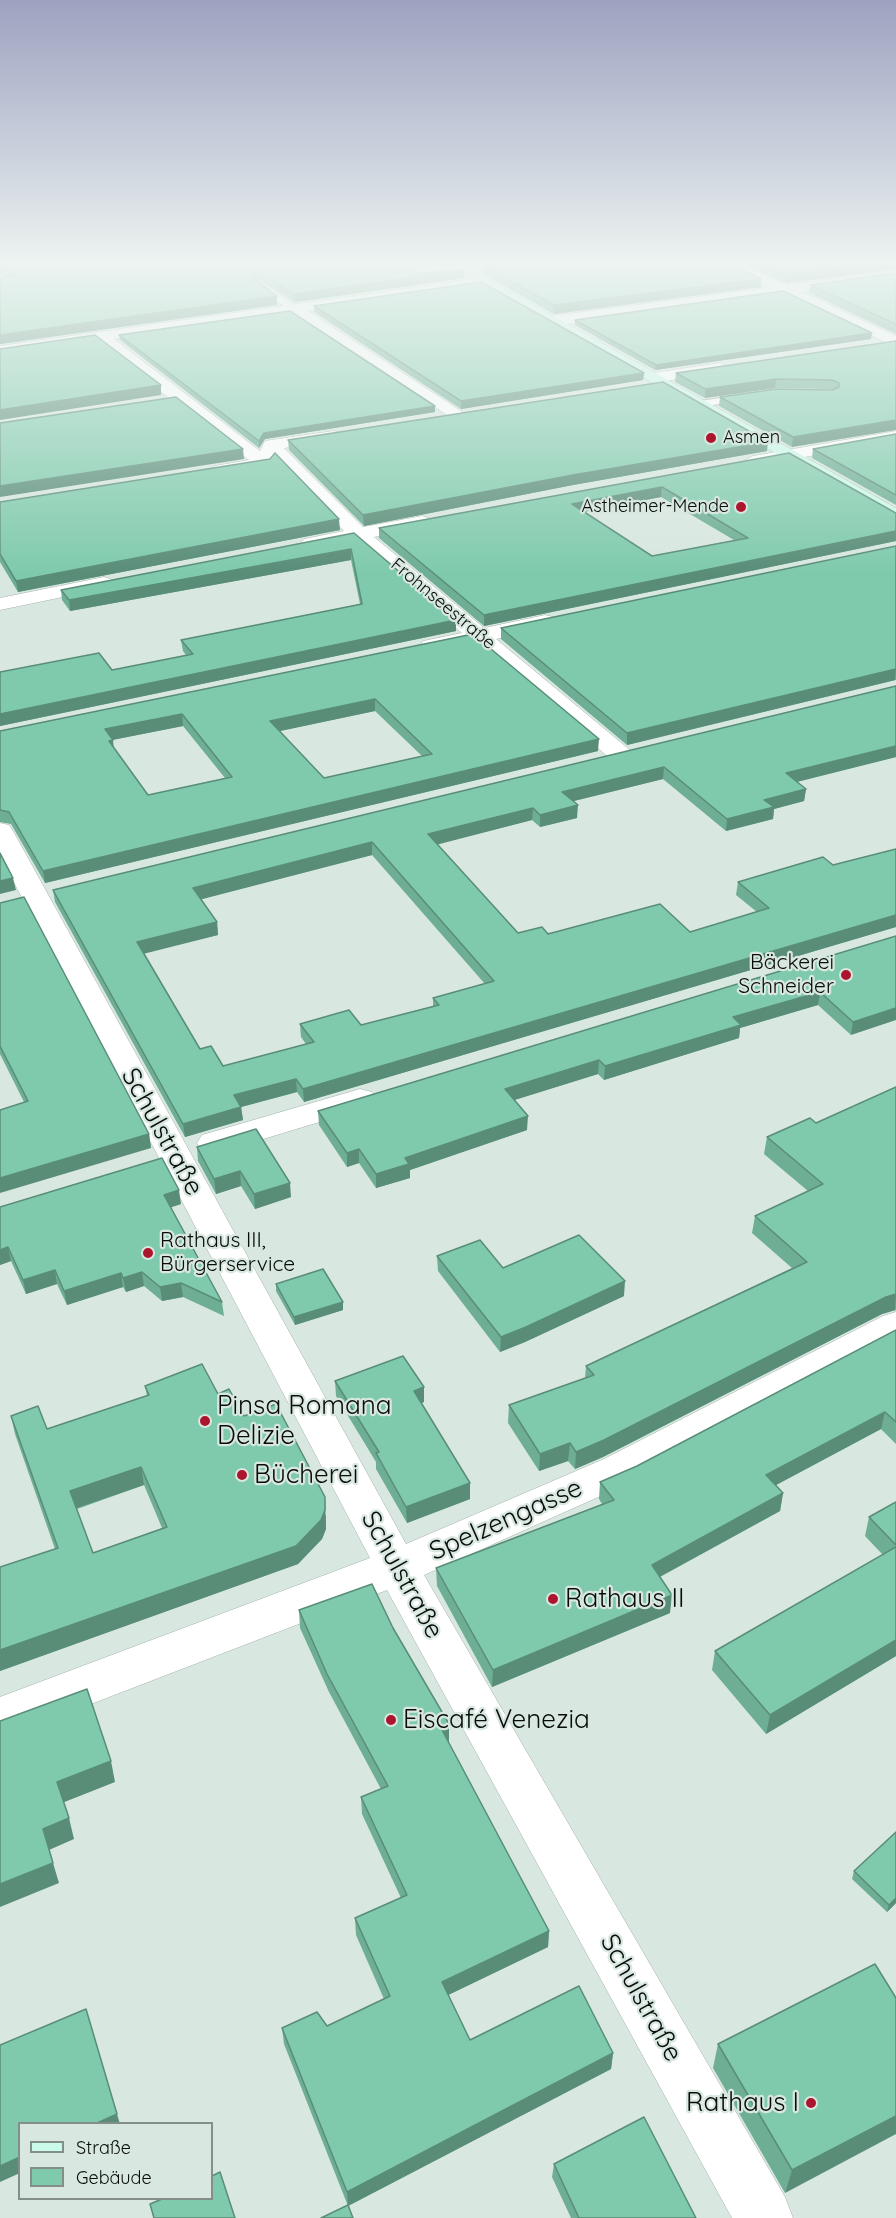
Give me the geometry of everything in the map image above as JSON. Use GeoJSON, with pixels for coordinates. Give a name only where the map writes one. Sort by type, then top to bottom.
{"type":"FeatureCollection","features":[{"type":"Feature","properties":{"kind":"main road"},"geometry":{"type":"LineString","coordinates":[[628,368],[653,383],[700,404],[896,516]]}},
{"type":"Feature","properties":{"kind":"street"},"geometry":{"type":"LineString","coordinates":[[140,368],[264,463]]}},
{"type":"Feature","properties":{"kind":"street"},"geometry":{"type":"LineString","coordinates":[[386,368],[464,417],[435,421]]}},
{"type":"Feature","properties":{"kind":"street"},"geometry":{"type":"LineString","coordinates":[[653,383],[727,368]]}},
{"type":"Feature","properties":{"kind":"street"},"geometry":{"type":"LineString","coordinates":[[158,402],[180,399]]}},
{"type":"Feature","properties":{"kind":"street"},"geometry":{"type":"LineString","coordinates":[[264,463],[272,445],[353,433]]}},
{"type":"Feature","properties":{"kind":"street"},"geometry":{"type":"LineString","coordinates":[[733,465],[896,436]]}},
{"type":"Feature","properties":{"kind":"street","name":"Frohnseestraße"},"geometry":{"type":"LineString","coordinates":[[272,445],[358,534],[481,635],[633,753],[587,764]]}},
{"type":"Feature","properties":{"kind":"street"},"geometry":{"type":"LineString","coordinates":[[208,472],[264,463]]}},
{"type":"Feature","properties":{"kind":"street"},"geometry":{"type":"LineString","coordinates":[[288,547],[437,519]]}},
{"type":"Feature","properties":{"kind":"street"},"geometry":{"type":"LineString","coordinates":[[0,604],[127,579]]}},
{"type":"Feature","properties":{"kind":"street"},"geometry":{"type":"LineString","coordinates":[[411,650],[562,618]]}},
{"type":"Feature","properties":{"kind":"street","name":"Schulstraße"},"geometry":{"type":"LineString","coordinates":[[0,831],[34,897],[158,1160],[397,1567],[764,2218]]}},
{"type":"Feature","properties":{"kind":"street"},"geometry":{"type":"LineString","coordinates":[[158,1160],[392,1089]]}},
{"type":"Feature","properties":{"kind":"street","name":"Spelzengasse"},"geometry":{"type":"LineString","coordinates":[[0,1718],[397,1567],[619,1470],[896,1326]]}},
{"type":"Feature","properties":{"kind":"lane"},"geometry":{"type":"LineString","coordinates":[[700,404],[765,394]]}},
{"type":"Feature","properties":{"kind":"building"},"geometry":{"type":"Polygon","coordinates":[[[0,368],[138,368],[161,385],[0,410],[0,368]]]}},
{"type":"Feature","properties":{"kind":"building"},"geometry":{"type":"Polygon","coordinates":[[[162,368],[376,368],[435,406],[264,433],[259,441],[162,368]]]}},
{"type":"Feature","properties":{"kind":"building"},"geometry":{"type":"Polygon","coordinates":[[[409,368],[634,368],[644,373],[461,401],[409,368]]]}},
{"type":"Feature","properties":{"kind":"building"},"geometry":{"type":"Polygon","coordinates":[[[714,368],[896,368],[896,420],[793,437],[720,397],[776,389],[832,390],[839,387],[839,383],[832,380],[776,379],[705,389],[676,373],[714,368]]]}},
{"type":"Feature","properties":{"kind":"building"},"geometry":{"type":"Polygon","coordinates":[[[663,382],[768,442],[573,475],[363,515],[288,440],[663,382]]]}},
{"type":"Feature","properties":{"kind":"building"},"geometry":{"type":"Polygon","coordinates":[[[176,397],[243,449],[0,486],[0,423],[176,397]]]}},
{"type":"Feature","properties":{"kind":"building"},"geometry":{"type":"Polygon","coordinates":[[[896,434],[896,495],[813,449],[896,434]]]}},
{"type":"Feature","properties":{"kind":"building"},"geometry":{"type":"Polygon","coordinates":[[[275,453],[339,519],[16,581],[0,554],[0,502],[270,459],[275,453]]]}},
{"type":"Feature","properties":{"kind":"building"},"geometry":{"type":"Polygon","coordinates":[[[789,453],[896,513],[896,531],[484,615],[379,528],[789,453]],[[662,487],[572,504],[652,556],[748,538],[662,487]]]}},
{"type":"Feature","properties":{"kind":"building"},"geometry":{"type":"Polygon","coordinates":[[[354,533],[456,620],[0,714],[0,672],[99,653],[112,670],[193,654],[181,640],[362,604],[351,549],[69,600],[61,590],[354,533]]]}},
{"type":"Feature","properties":{"kind":"building"},"geometry":{"type":"Polygon","coordinates":[[[896,546],[896,669],[627,733],[501,628],[896,546]]]}},
{"type":"Feature","properties":{"kind":"building"},"geometry":{"type":"Polygon","coordinates":[[[473,634],[599,739],[43,871],[9,812],[0,810],[0,731],[473,634]],[[375,699],[270,721],[324,778],[432,754],[375,699]],[[182,714],[105,729],[113,740],[109,741],[148,795],[232,777],[182,714]]]}},
{"type":"Feature","properties":{"kind":"building"},"geometry":{"type":"Polygon","coordinates":[[[896,686],[896,746],[786,773],[806,789],[764,800],[774,807],[727,819],[664,767],[562,792],[578,805],[540,815],[533,808],[428,834],[518,933],[542,927],[548,934],[660,904],[690,932],[769,908],[738,882],[823,857],[833,865],[896,849],[896,915],[303,1089],[296,1079],[234,1095],[241,1107],[183,1124],[53,890],[896,686]],[[372,842],[193,888],[217,922],[137,942],[200,1049],[211,1046],[223,1066],[314,1042],[300,1024],[349,1010],[361,1025],[439,1005],[433,998],[494,981],[372,842]]]}},
{"type":"Feature","properties":{"kind":"building"},"geometry":{"type":"Polygon","coordinates":[[[0,853],[13,878],[0,881],[0,853]]]}},
{"type":"Feature","properties":{"kind":"building"},"geometry":{"type":"Polygon","coordinates":[[[24,897],[149,1134],[0,1178],[0,1110],[28,1101],[0,1046],[0,903],[24,897]]]}},
{"type":"Feature","properties":{"kind":"building"},"geometry":{"type":"Polygon","coordinates":[[[896,936],[896,1008],[853,1022],[820,992],[733,1017],[741,1025],[605,1066],[599,1060],[505,1089],[528,1116],[405,1158],[409,1164],[376,1174],[359,1149],[347,1153],[318,1111],[896,936]]]}},
{"type":"Feature","properties":{"kind":"building"},"geometry":{"type":"Polygon","coordinates":[[[896,1087],[896,1294],[604,1440],[576,1452],[570,1443],[540,1454],[509,1405],[594,1375],[586,1366],[807,1262],[755,1216],[823,1184],[767,1137],[810,1118],[816,1123],[896,1087]]]}},
{"type":"Feature","properties":{"kind":"building"},"geometry":{"type":"Polygon","coordinates":[[[256,1129],[290,1183],[254,1194],[240,1171],[214,1179],[197,1147],[256,1129]]]}},
{"type":"Feature","properties":{"kind":"building"},"geometry":{"type":"Polygon","coordinates":[[[162,1158],[179,1190],[164,1195],[222,1302],[181,1283],[160,1287],[142,1272],[123,1278],[121,1273],[64,1291],[55,1270],[23,1280],[8,1247],[0,1250],[0,1207],[162,1158]]]}},
{"type":"Feature","properties":{"kind":"building"},"geometry":{"type":"Polygon","coordinates":[[[579,1235],[625,1281],[501,1337],[437,1256],[480,1240],[503,1268],[579,1235]]]}},
{"type":"Feature","properties":{"kind":"building"},"geometry":{"type":"Polygon","coordinates":[[[323,1269],[343,1302],[294,1317],[276,1284],[323,1269]]]}},
{"type":"Feature","properties":{"kind":"building"},"geometry":{"type":"Polygon","coordinates":[[[896,1330],[896,1422],[885,1412],[766,1475],[783,1493],[652,1565],[672,1595],[493,1670],[436,1568],[614,1500],[600,1482],[637,1466],[896,1330]]]}},
{"type":"Feature","properties":{"kind":"building"},"geometry":{"type":"Polygon","coordinates":[[[403,1356],[424,1387],[414,1391],[470,1483],[406,1507],[376,1453],[379,1452],[335,1381],[403,1356]]]}},
{"type":"Feature","properties":{"kind":"building"},"geometry":{"type":"Polygon","coordinates":[[[202,1364],[218,1394],[229,1389],[244,1416],[276,1404],[325,1497],[325,1510],[321,1520],[296,1546],[0,1650],[0,1567],[58,1548],[11,1416],[38,1406],[47,1429],[149,1395],[145,1386],[202,1364]],[[141,1467],[70,1491],[93,1553],[167,1527],[141,1467]]]}},
{"type":"Feature","properties":{"kind":"building"},"geometry":{"type":"Polygon","coordinates":[[[896,1502],[896,1545],[869,1517],[896,1502]]]}},
{"type":"Feature","properties":{"kind":"building"},"geometry":{"type":"Polygon","coordinates":[[[896,1547],[896,1640],[770,1715],[715,1651],[896,1547]]]}},
{"type":"Feature","properties":{"kind":"building"},"geometry":{"type":"Polygon","coordinates":[[[372,1584],[393,1628],[449,1724],[441,1728],[549,1931],[442,1982],[470,2040],[579,1986],[613,2053],[347,2192],[282,2028],[317,2012],[327,2026],[390,1996],[355,1918],[407,1895],[361,1797],[388,1786],[327,1674],[299,1610],[372,1584]]]}},
{"type":"Feature","properties":{"kind":"building"},"geometry":{"type":"Polygon","coordinates":[[[87,1689],[111,1761],[57,1782],[69,1818],[43,1829],[53,1863],[0,1884],[0,1721],[87,1689]]]}},
{"type":"Feature","properties":{"kind":"building"},"geometry":{"type":"Polygon","coordinates":[[[896,1832],[896,1898],[889,1905],[854,1871],[896,1832]]]}},
{"type":"Feature","properties":{"kind":"building","name":"Rathaus I"},"geometry":{"type":"Polygon","coordinates":[[[875,1964],[896,1998],[896,2116],[792,2170],[718,2044],[875,1964]]]}},
{"type":"Feature","properties":{"kind":"building"},"geometry":{"type":"Polygon","coordinates":[[[86,2009],[117,2114],[99,2122],[18,2122],[18,2158],[0,2166],[0,2045],[86,2009]]]}},
{"type":"Feature","properties":{"kind":"building"},"geometry":{"type":"Polygon","coordinates":[[[644,2117],[696,2218],[579,2218],[554,2164],[644,2117]]]}},
{"type":"Feature","properties":{"kind":"building"},"geometry":{"type":"Polygon","coordinates":[[[220,2172],[235,2218],[154,2218],[150,2204],[160,2200],[213,2200],[213,2176],[220,2172]]]}},
{"type":"Feature","properties":{"kind":"building"},"geometry":{"type":"Polygon","coordinates":[[[348,2205],[353,2218],[321,2218],[348,2205]]]}},
{"type":"Feature","properties":{"kind":"place","name":"Asmen"},"geometry":{"type":"Point","coordinates":[711,438]}},
{"type":"Feature","properties":{"kind":"place","name":"Astheimer-Mende"},"geometry":{"type":"Point","coordinates":[741,507]}},
{"type":"Feature","properties":{"kind":"place","name":"Bäckerei Schneider"},"geometry":{"type":"Point","coordinates":[846,975]}},
{"type":"Feature","properties":{"kind":"place","name":"Rathaus III, Bürgerservice"},"geometry":{"type":"Point","coordinates":[148,1253]}},
{"type":"Feature","properties":{"kind":"place","name":"Pinsa Romana Delizie"},"geometry":{"type":"Point","coordinates":[205,1421]}},
{"type":"Feature","properties":{"kind":"place","name":"Bücherei"},"geometry":{"type":"Point","coordinates":[242,1475]}},
{"type":"Feature","properties":{"kind":"place","name":"Rathaus II"},"geometry":{"type":"Point","coordinates":[553,1599]}},
{"type":"Feature","properties":{"kind":"place","name":"Eiscafé Venezia"},"geometry":{"type":"Point","coordinates":[391,1720]}},
{"type":"Feature","properties":{"kind":"place","name":"Rathaus I"},"geometry":{"type":"Point","coordinates":[811,2103]}}]}
